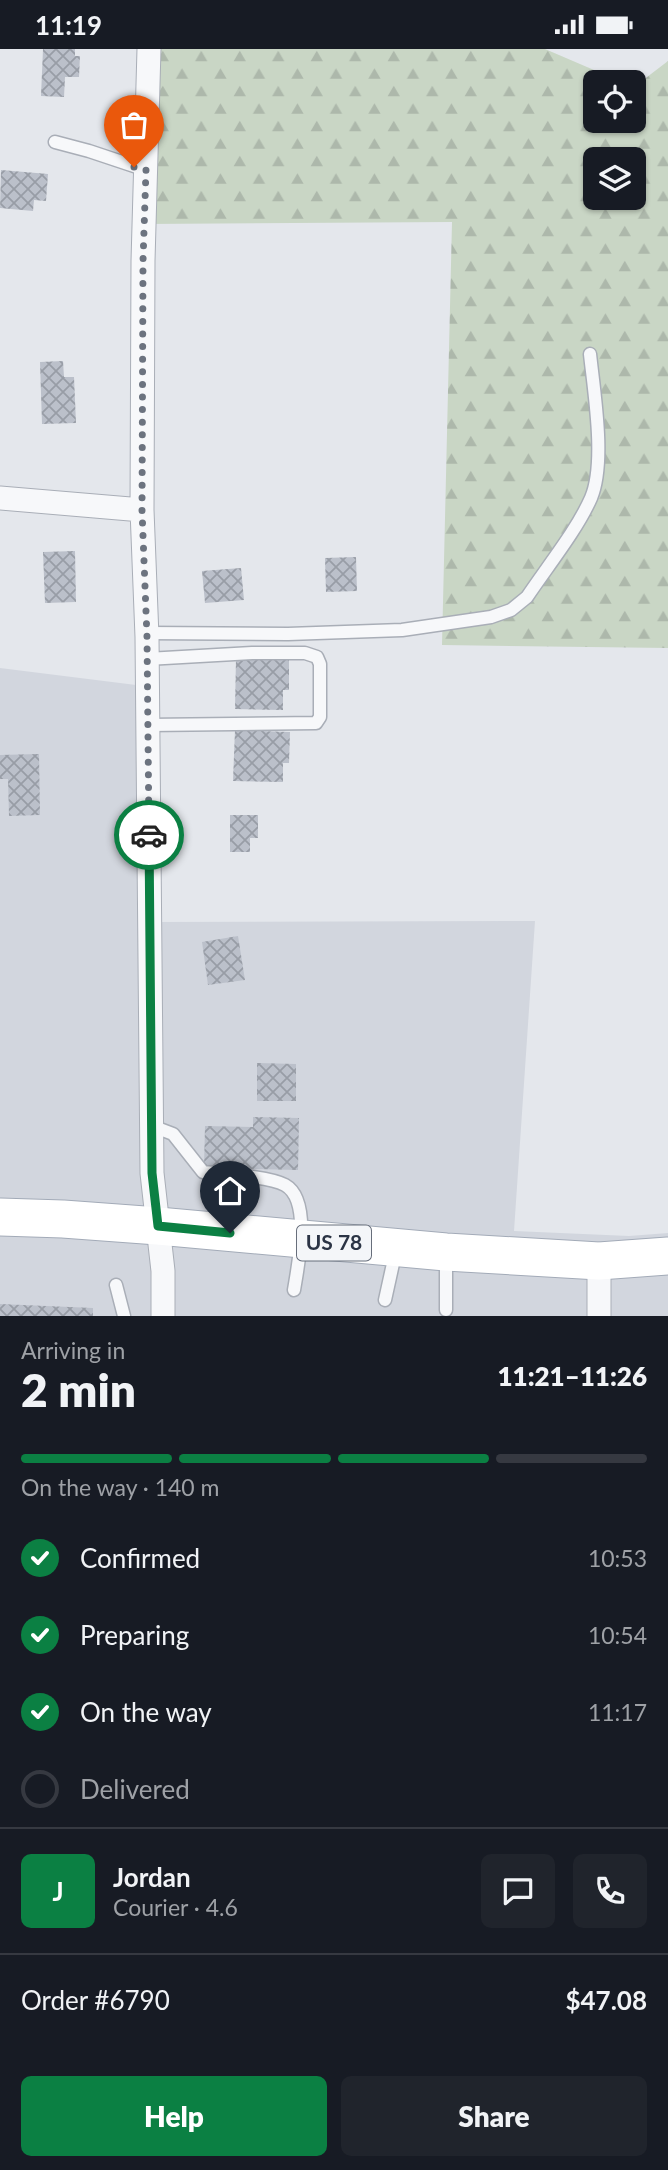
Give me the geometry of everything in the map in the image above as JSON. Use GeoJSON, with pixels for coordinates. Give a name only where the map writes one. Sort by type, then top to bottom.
{"type":"FeatureCollection","features":[{"type":"Feature","properties":{"kind":"main road","name":"US 78"},"geometry":{"type":"LineString","coordinates":[[0,1217],[158,1226],[397,1249],[599,1261],[668,1256]]}},
{"type":"Feature","properties":{"kind":"street"},"geometry":{"type":"LineString","coordinates":[[149,49],[143,261],[142,510],[147,633],[152,1173],[163,1271],[163,1316]]}},
{"type":"Feature","properties":{"kind":"street"},"geometry":{"type":"LineString","coordinates":[[0,498],[142,510]]}},
{"type":"Feature","properties":{"kind":"street"},"geometry":{"type":"LineString","coordinates":[[599,1261],[599,1316]]}},
{"type":"Feature","properties":{"kind":"lane"},"geometry":{"type":"LineString","coordinates":[[55,142],[146,170]]}},
{"type":"Feature","properties":{"kind":"lane"},"geometry":{"type":"LineString","coordinates":[[147,633],[288,634],[402,630],[491,617],[511,610],[527,597],[592,497],[597,470],[597,435],[590,354]]}},
{"type":"Feature","properties":{"kind":"lane"},"geometry":{"type":"LineString","coordinates":[[147,659],[305,653],[317,657],[320,664],[320,717],[316,723],[148,725]]}},
{"type":"Feature","properties":{"kind":"lane"},"geometry":{"type":"LineString","coordinates":[[152,1126],[173,1134],[203,1172],[284,1184],[295,1193],[302,1240],[294,1290]]}},
{"type":"Feature","properties":{"kind":"lane"},"geometry":{"type":"LineString","coordinates":[[385,1300],[397,1249]]}},
{"type":"Feature","properties":{"kind":"lane"},"geometry":{"type":"LineString","coordinates":[[446,1252],[446,1310]]}},
{"type":"Feature","properties":{"kind":"lane"},"geometry":{"type":"LineString","coordinates":[[116,1285],[124,1316]]}},
{"type":"Feature","properties":{"kind":"shaded area"},"geometry":{"type":"Polygon","coordinates":[[[0,668],[136,685],[153,922],[535,921],[514,1231],[629,1236],[668,1233],[668,1316],[0,1316],[0,668]]]}},
{"type":"Feature","properties":{"kind":"green space"},"geometry":{"type":"Polygon","coordinates":[[[145,49],[545,49],[594,70],[583,70],[583,133],[646,133],[646,78],[668,61],[668,648],[442,645],[452,222],[145,224],[145,49]]]}},
{"type":"Feature","properties":{"kind":"building"},"geometry":{"type":"Polygon","coordinates":[[[43,49],[75,49],[75,56],[80,56],[79,77],[65,77],[64,97],[41,96],[43,49]]]}},
{"type":"Feature","properties":{"kind":"building"},"geometry":{"type":"Polygon","coordinates":[[[1,170],[48,174],[46,201],[34,200],[33,211],[0,208],[1,170]]]}},
{"type":"Feature","properties":{"kind":"building"},"geometry":{"type":"Polygon","coordinates":[[[63,361],[64,377],[74,377],[76,423],[42,424],[40,362],[63,361]]]}},
{"type":"Feature","properties":{"kind":"building"},"geometry":{"type":"Polygon","coordinates":[[[75,551],[76,602],[45,603],[43,552],[75,551]]]}},
{"type":"Feature","properties":{"kind":"building"},"geometry":{"type":"Polygon","coordinates":[[[356,557],[357,591],[326,592],[325,558],[356,557]]]}},
{"type":"Feature","properties":{"kind":"building"},"geometry":{"type":"Polygon","coordinates":[[[241,568],[244,600],[205,603],[202,571],[241,568]]]}},
{"type":"Feature","properties":{"kind":"building"},"geometry":{"type":"Polygon","coordinates":[[[236,658],[289,659],[289,690],[283,690],[283,710],[235,709],[236,658]]]}},
{"type":"Feature","properties":{"kind":"building"},"geometry":{"type":"Polygon","coordinates":[[[235,730],[290,732],[289,763],[283,763],[283,782],[233,781],[235,730]]]}},
{"type":"Feature","properties":{"kind":"building"},"geometry":{"type":"Polygon","coordinates":[[[39,754],[40,815],[9,816],[8,779],[0,779],[0,755],[39,754]]]}},
{"type":"Feature","properties":{"kind":"building"},"geometry":{"type":"Polygon","coordinates":[[[230,815],[258,815],[258,838],[250,838],[250,852],[230,852],[230,815]]]}},
{"type":"Feature","properties":{"kind":"building"},"geometry":{"type":"Polygon","coordinates":[[[238,936],[245,980],[208,985],[202,942],[238,936]]]}},
{"type":"Feature","properties":{"kind":"building"},"geometry":{"type":"Polygon","coordinates":[[[257,1063],[296,1064],[296,1101],[257,1101],[257,1063]]]}},
{"type":"Feature","properties":{"kind":"building"},"geometry":{"type":"Polygon","coordinates":[[[253,1117],[299,1118],[298,1170],[204,1168],[205,1126],[253,1127],[253,1117]]]}},
{"type":"Feature","properties":{"kind":"building"},"geometry":{"type":"Polygon","coordinates":[[[0,1304],[93,1308],[93,1316],[0,1316],[0,1304]]]}},
{"type":"Feature","properties":{"kind":"way so far"},"geometry":{"type":"LineString","coordinates":[[134,167],[146,170],[142,510],[147,637],[149,835]]}},
{"type":"Feature","properties":{"kind":"route"},"geometry":{"type":"LineString","coordinates":[[149,835],[152,1173],[158,1226],[230,1233]]}}]}
